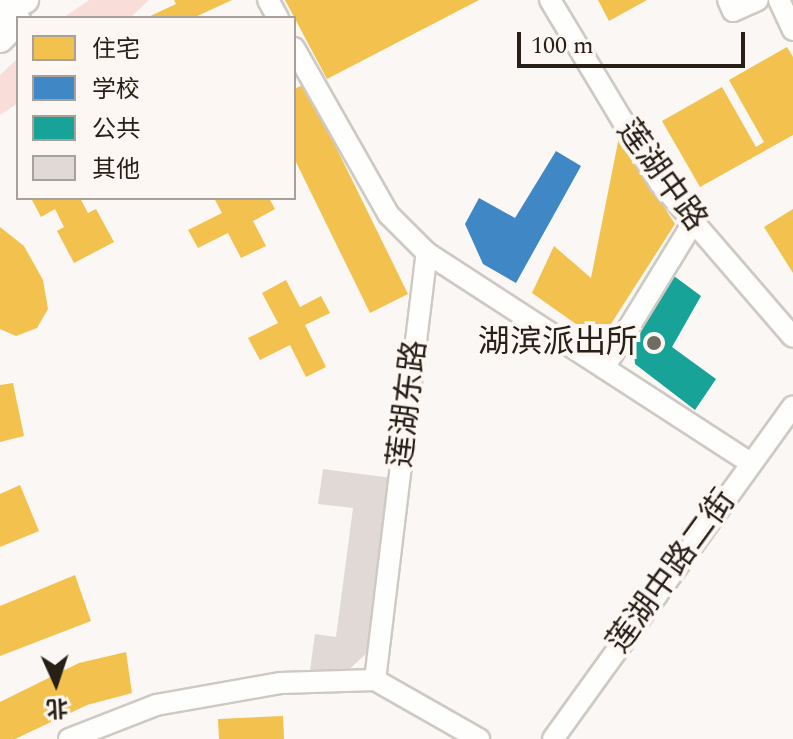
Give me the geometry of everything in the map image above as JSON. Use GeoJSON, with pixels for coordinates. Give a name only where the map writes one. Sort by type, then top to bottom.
{"type":"FeatureCollection","features":[{"type":"Feature","properties":{"kind":"main road"},"geometry":{"type":"LineString","coordinates":[[0,12],[25,0]]}},
{"type":"Feature","properties":{"kind":"main road"},"geometry":{"type":"LineString","coordinates":[[24,16],[41,0]]}},
{"type":"Feature","properties":{"kind":"main road"},"geometry":{"type":"LineString","coordinates":[[0,39],[16,24]]}},
{"type":"Feature","properties":{"kind":"street","name":"莲湖中路"},"geometry":{"type":"LineString","coordinates":[[550,0],[622,125],[693,223],[793,337]]}},
{"type":"Feature","properties":{"kind":"street"},"geometry":{"type":"LineString","coordinates":[[728,0],[733,11],[758,0]]}},
{"type":"Feature","properties":{"kind":"street"},"geometry":{"type":"LineString","coordinates":[[779,0],[793,30]]}},
{"type":"Feature","properties":{"kind":"street"},"geometry":{"type":"LineString","coordinates":[[296,52],[389,215],[427,253],[750,463]]}},
{"type":"Feature","properties":{"kind":"street"},"geometry":{"type":"LineString","coordinates":[[604,368],[693,223]]}},
{"type":"Feature","properties":{"kind":"street","name":"莲湖东路"},"geometry":{"type":"LineString","coordinates":[[375,680],[427,253]]}},
{"type":"Feature","properties":{"kind":"street","name":"莲湖中路二街"},"geometry":{"type":"LineString","coordinates":[[553,739],[793,406]]}},
{"type":"Feature","properties":{"kind":"street"},"geometry":{"type":"LineString","coordinates":[[69,739],[102,723],[171,702],[281,683],[375,680],[479,739]]}},
{"type":"Feature","properties":{"kind":"shaded area"},"geometry":{"type":"Polygon","coordinates":[[[89,0],[149,0],[132,16],[66,16],[89,0]]]}},
{"type":"Feature","properties":{"kind":"shaded area"},"geometry":{"type":"Polygon","coordinates":[[[16,60],[16,104],[0,115],[0,75],[16,60]]]}},
{"type":"Feature","properties":{"kind":"building: 住宅"},"geometry":{"type":"Polygon","coordinates":[[[174,0],[232,0],[197,16],[150,16],[176,4],[174,0]]]}},
{"type":"Feature","properties":{"kind":"building: 住宅"},"geometry":{"type":"Polygon","coordinates":[[[285,0],[479,0],[327,79],[285,0]]]}},
{"type":"Feature","properties":{"kind":"building: 住宅"},"geometry":{"type":"Polygon","coordinates":[[[598,0],[647,0],[609,21],[598,0]]]}},
{"type":"Feature","properties":{"kind":"building: 住宅"},"geometry":{"type":"Polygon","coordinates":[[[787,47],[793,57],[793,135],[700,187],[662,121],[722,87],[756,147],[764,142],[729,80],[787,47]]]}},
{"type":"Feature","properties":{"kind":"building: 住宅"},"geometry":{"type":"Polygon","coordinates":[[[305,84],[408,294],[370,313],[296,162],[296,88],[305,84]]]}},
{"type":"Feature","properties":{"kind":"building: 住宅"},"geometry":{"type":"Polygon","coordinates":[[[619,137],[675,224],[600,341],[532,293],[554,246],[591,278],[619,137]]]}},
{"type":"Feature","properties":{"kind":"building: 住宅"},"geometry":{"type":"Polygon","coordinates":[[[32,200],[81,200],[88,213],[96,209],[114,242],[74,263],[57,231],[64,227],[55,209],[41,217],[32,200]]]}},
{"type":"Feature","properties":{"kind":"building: 住宅"},"geometry":{"type":"Polygon","coordinates":[[[215,200],[270,200],[275,209],[253,221],[266,246],[241,258],[228,233],[198,248],[188,230],[222,213],[215,200]]]}},
{"type":"Feature","properties":{"kind":"building: 住宅"},"geometry":{"type":"Polygon","coordinates":[[[793,209],[793,273],[764,227],[793,209]]]}},
{"type":"Feature","properties":{"kind":"building: 住宅"},"geometry":{"type":"Polygon","coordinates":[[[0,227],[24,246],[43,280],[48,309],[37,328],[16,336],[0,329],[0,227]]]}},
{"type":"Feature","properties":{"kind":"building: 住宅"},"geometry":{"type":"Polygon","coordinates":[[[286,280],[300,307],[321,296],[330,313],[305,325],[326,367],[306,377],[290,345],[260,360],[248,338],[278,323],[262,293],[286,280]]]}},
{"type":"Feature","properties":{"kind":"building: 住宅"},"geometry":{"type":"Polygon","coordinates":[[[13,383],[24,436],[0,442],[0,385],[13,383]]]}},
{"type":"Feature","properties":{"kind":"building: 住宅"},"geometry":{"type":"Polygon","coordinates":[[[20,485],[39,531],[0,547],[0,494],[20,485]]]}},
{"type":"Feature","properties":{"kind":"building: 住宅"},"geometry":{"type":"Polygon","coordinates":[[[75,575],[91,621],[0,656],[0,606],[75,575]]]}},
{"type":"Feature","properties":{"kind":"building: 住宅"},"geometry":{"type":"Polygon","coordinates":[[[126,652],[132,693],[87,705],[15,739],[0,739],[0,702],[79,663],[126,652]]]}},
{"type":"Feature","properties":{"kind":"building: 住宅"},"geometry":{"type":"Polygon","coordinates":[[[283,716],[284,739],[219,739],[218,719],[283,716]]]}},
{"type":"Feature","properties":{"kind":"building: 学校"},"geometry":{"type":"Polygon","coordinates":[[[556,151],[581,166],[516,283],[483,264],[465,224],[479,198],[515,218],[556,151]]]}},
{"type":"Feature","properties":{"kind":"building: 公共","name":"湖滨派出所"},"geometry":{"type":"Polygon","coordinates":[[[674,276],[701,296],[672,347],[716,379],[695,410],[635,364],[633,338],[674,276]]]}},
{"type":"Feature","properties":{"kind":"building: 其他"},"geometry":{"type":"Polygon","coordinates":[[[323,469],[392,478],[368,652],[343,675],[310,670],[315,634],[336,637],[353,508],[318,504],[323,469]]]}},
{"type":"Feature","properties":{"kind":"place","name":"湖滨派出所"},"geometry":{"type":"Point","coordinates":[654,343]}}]}
